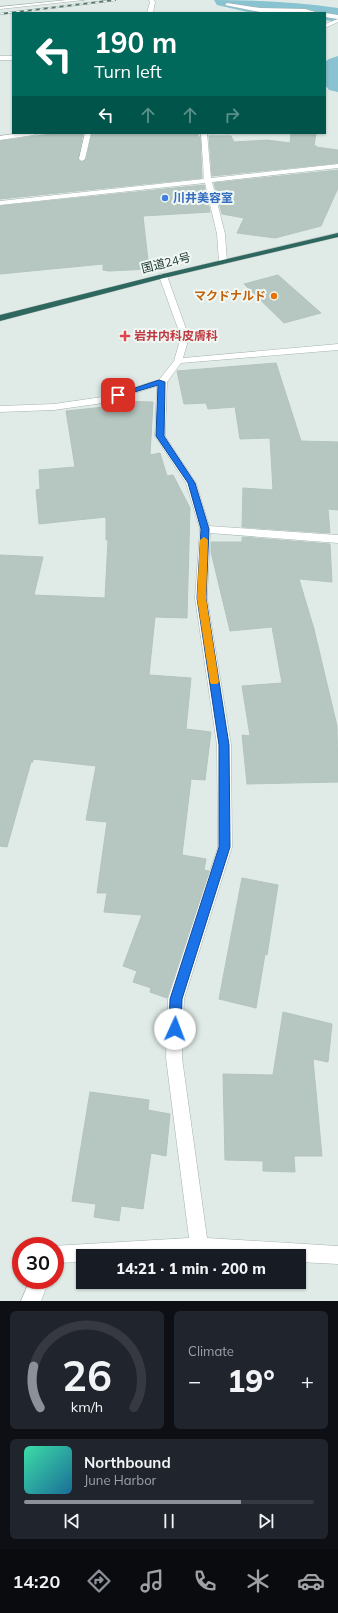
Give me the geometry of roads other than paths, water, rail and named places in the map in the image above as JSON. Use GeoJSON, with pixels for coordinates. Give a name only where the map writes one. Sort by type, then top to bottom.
{"type":"FeatureCollection","features":[{"type":"Feature","properties":{"kind":"highway","name":"国道24号"},"geometry":{"type":"LineString","coordinates":[[0,318],[163,276],[338,235]]}},
{"type":"Feature","properties":{"kind":"street"},"geometry":{"type":"LineString","coordinates":[[0,8],[82,0]]}},
{"type":"Feature","properties":{"kind":"street"},"geometry":{"type":"LineString","coordinates":[[150,12],[153,2],[151,0]]}},
{"type":"Feature","properties":{"kind":"street"},"geometry":{"type":"LineString","coordinates":[[227,4],[260,10],[311,12]]}},
{"type":"Feature","properties":{"kind":"street"},"geometry":{"type":"LineString","coordinates":[[326,15],[338,17]]}},
{"type":"Feature","properties":{"kind":"street"},"geometry":{"type":"LineString","coordinates":[[326,26],[338,20]]}},
{"type":"Feature","properties":{"kind":"street"},"geometry":{"type":"LineString","coordinates":[[0,58],[12,58]]}},
{"type":"Feature","properties":{"kind":"street"},"geometry":{"type":"LineString","coordinates":[[0,138],[27,134]]}},
{"type":"Feature","properties":{"kind":"street"},"geometry":{"type":"LineString","coordinates":[[82,159],[88,134]]}},
{"type":"Feature","properties":{"kind":"street"},"geometry":{"type":"LineString","coordinates":[[204,134],[208,181],[221,234],[223,262]]}},
{"type":"Feature","properties":{"kind":"street"},"geometry":{"type":"LineString","coordinates":[[0,203],[338,166]]}},
{"type":"Feature","properties":{"kind":"street"},"geometry":{"type":"LineString","coordinates":[[163,276],[185,337],[178,361],[162,382],[160,436],[191,483],[205,529],[201,598],[224,745],[225,847],[176,999],[174,1058],[199,1248]]}},
{"type":"Feature","properties":{"kind":"street"},"geometry":{"type":"LineString","coordinates":[[178,361],[338,347]]}},
{"type":"Feature","properties":{"kind":"street"},"geometry":{"type":"LineString","coordinates":[[0,409],[54,407],[103,400],[162,382]]}},
{"type":"Feature","properties":{"kind":"street"},"geometry":{"type":"LineString","coordinates":[[205,529],[338,539]]}},
{"type":"Feature","properties":{"kind":"street"},"geometry":{"type":"LineString","coordinates":[[64,1254],[199,1248],[338,1255]]}},
{"type":"Feature","properties":{"kind":"street"},"geometry":{"type":"LineString","coordinates":[[31,1301],[36,1289]]}},
{"type":"Feature","properties":{"kind":"waterway"},"geometry":{"type":"LineString","coordinates":[[225,0],[255,7],[319,12]]}},
{"type":"Feature","properties":{"kind":"waterway"},"geometry":{"type":"LineString","coordinates":[[326,13],[338,15]]}},
{"type":"Feature","properties":{"kind":"waterway"},"geometry":{"type":"LineString","coordinates":[[338,64],[335,66],[330,75],[338,84]]}},
{"type":"Feature","properties":{"kind":"railway"},"geometry":{"type":"LineString","coordinates":[[16,12],[115,0]]}},
{"type":"Feature","properties":{"kind":"railway"},"geometry":{"type":"LineString","coordinates":[[0,14],[12,13]]}},
{"type":"Feature","properties":{"kind":"place","name":"川井美容室"},"geometry":{"type":"Point","coordinates":[165,198]}},
{"type":"Feature","properties":{"kind":"place","name":"マクドナルド"},"geometry":{"type":"Point","coordinates":[274,296]}},
{"type":"Feature","properties":{"kind":"place","name":"岩井内科皮膚科"},"geometry":{"type":"Point","coordinates":[125,336]}}]}
